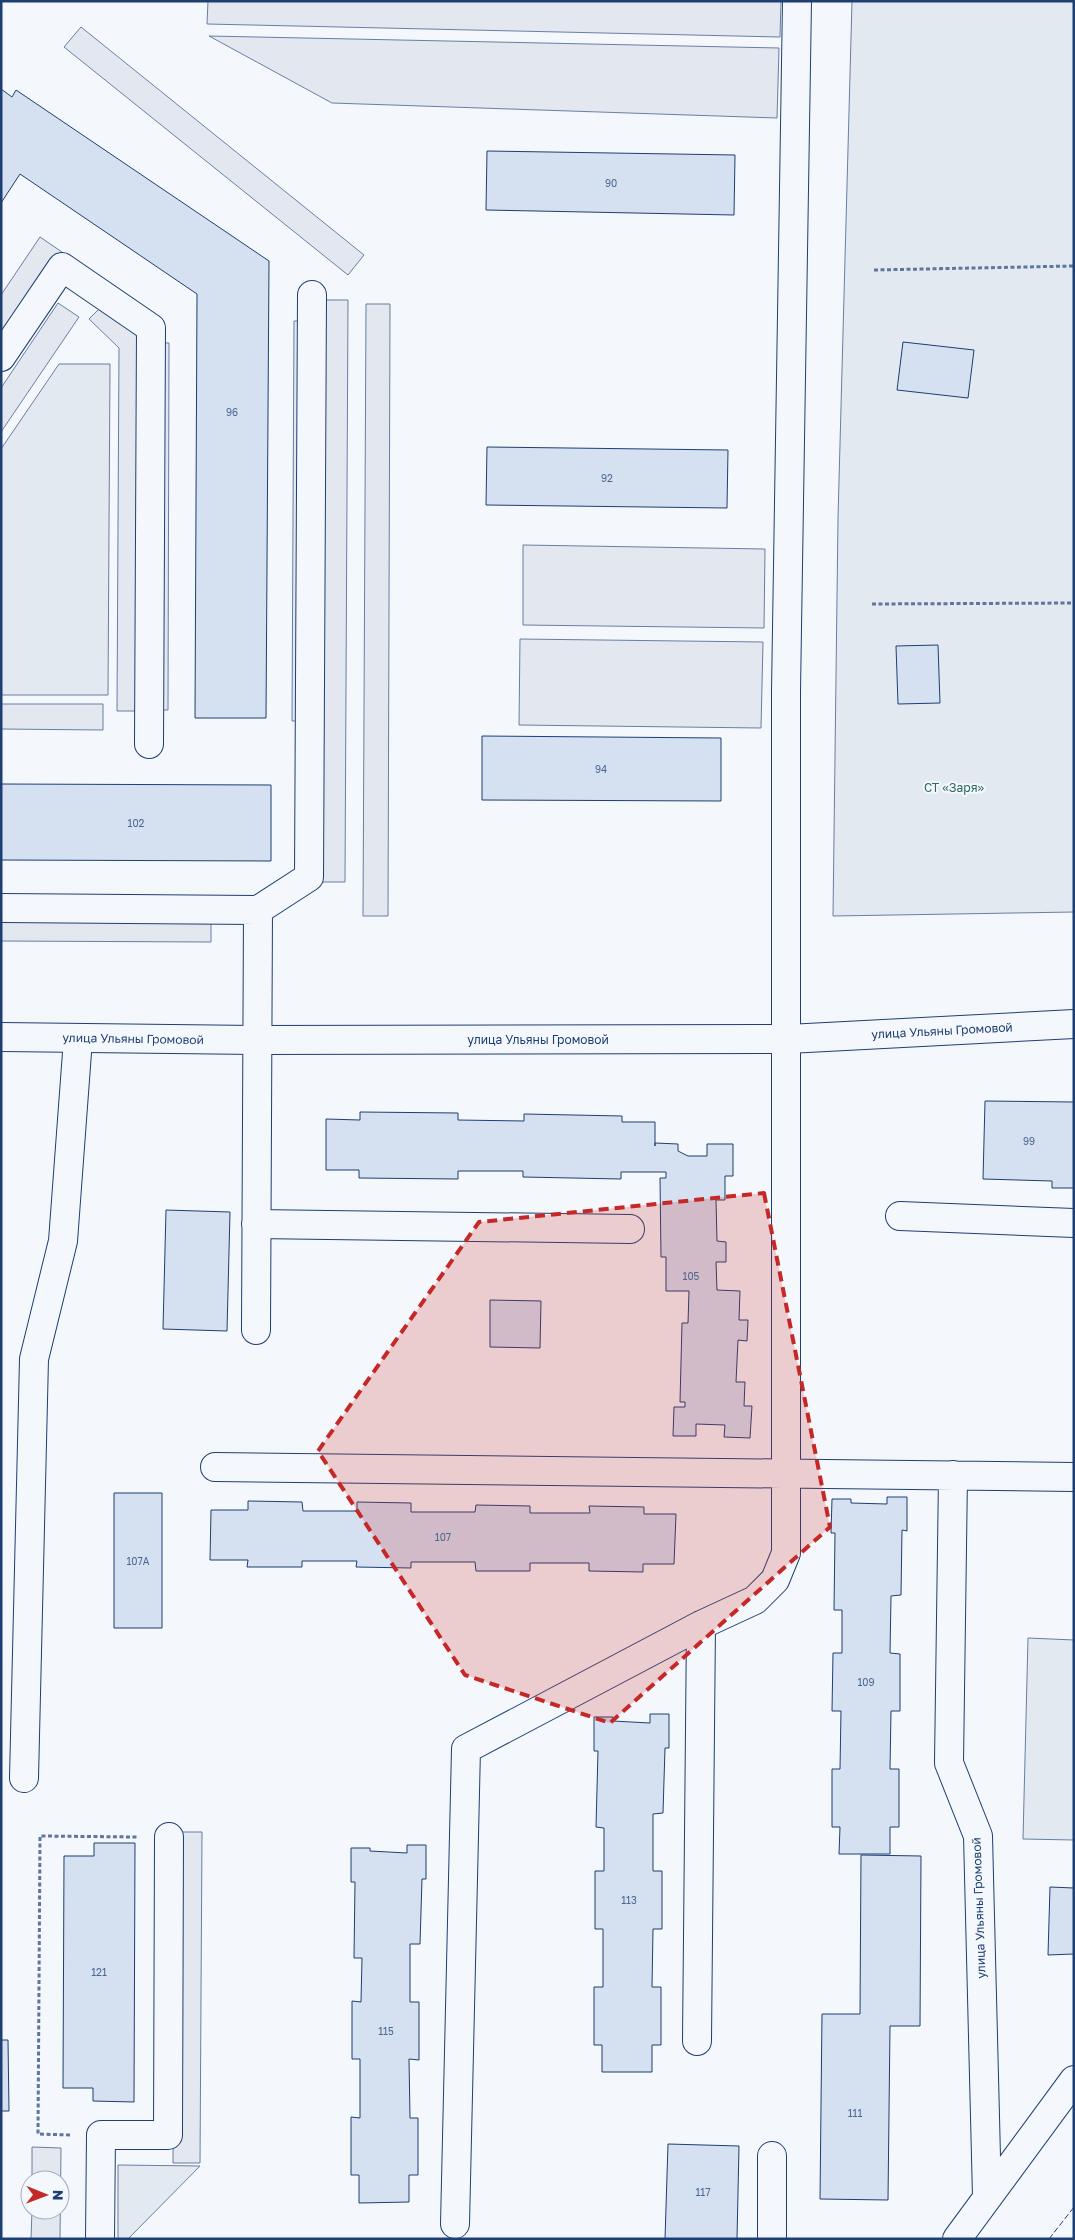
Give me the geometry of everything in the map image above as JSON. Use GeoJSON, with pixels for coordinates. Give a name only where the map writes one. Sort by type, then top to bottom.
{"type":"FeatureCollection","features":[{"type":"Feature","properties":{"kind":"street"},"geometry":{"type":"LineString","coordinates":[[455,2224],[466,1749],[701,1625],[755,1600],[775,1580],[786,1553],[788,1039],[786,691],[797,1]]}},
{"type":"Feature","properties":{"kind":"street"},"geometry":{"type":"LineString","coordinates":[[1,357],[62,267],[151,328],[149,744]]}},
{"type":"Feature","properties":{"kind":"street"},"geometry":{"type":"LineString","coordinates":[[1,908],[258,910],[309,878],[312,295]]}},
{"type":"Feature","properties":{"kind":"street"},"geometry":{"type":"LineString","coordinates":[[256,1330],[258,910]]}},
{"type":"Feature","properties":{"kind":"street","name":"улица Ульяны Громовой"},"geometry":{"type":"LineString","coordinates":[[1,1037],[257,1040],[788,1039],[1074,1024]]}},
{"type":"Feature","properties":{"kind":"street"},"geometry":{"type":"LineString","coordinates":[[24,1778],[34,1360],[63,1240],[78,1039]]}},
{"type":"Feature","properties":{"kind":"street"},"geometry":{"type":"LineString","coordinates":[[900,1216],[1074,1223]]}},
{"type":"Feature","properties":{"kind":"street"},"geometry":{"type":"LineString","coordinates":[[256,1224],[630,1230]]}},
{"type":"Feature","properties":{"kind":"street"},"geometry":{"type":"LineString","coordinates":[[215,1467],[1074,1477]]}},
{"type":"Feature","properties":{"kind":"street","name":"улица Ульяны Громовой"},"geometry":{"type":"LineString","coordinates":[[953,1475],[949,1763],[978,1836],[986,2197]]}},
{"type":"Feature","properties":{"kind":"street"},"geometry":{"type":"LineString","coordinates":[[697,2041],[701,1625]]}},
{"type":"Feature","properties":{"kind":"street"},"geometry":{"type":"LineString","coordinates":[[100,2239],[101,2135],[168,2135],[169,1837]]}},
{"type":"Feature","properties":{"kind":"street"},"geometry":{"type":"LineString","coordinates":[[957,2239],[986,2197],[1074,2080]]}},
{"type":"Feature","properties":{"kind":"street"},"geometry":{"type":"LineString","coordinates":[[772,2156],[772,2239]]}},
{"type":"Feature","properties":{"kind":"path"},"geometry":{"type":"LineString","coordinates":[[874,270],[1074,266]]}},
{"type":"Feature","properties":{"kind":"path"},"geometry":{"type":"LineString","coordinates":[[872,604],[1074,603]]}},
{"type":"Feature","properties":{"kind":"path"},"geometry":{"type":"LineString","coordinates":[[101,2135],[38,2134],[40,1836],[169,1837]]}},
{"type":"Feature","properties":{"kind":"highlighted area"},"geometry":{"type":"Polygon","coordinates":[[[764,1193],[830,1527],[610,1723],[465,1675],[318,1451],[479,1222],[764,1193]]]}},
{"type":"Feature","properties":{"kind":"green space","name":"СТ «Заря»"},"geometry":{"type":"Polygon","coordinates":[[[852,1],[1074,1],[1074,912],[833,916],[838,518],[852,1]]]}},
{"type":"Feature","properties":{"kind":"green space"},"geometry":{"type":"Polygon","coordinates":[[[59,364],[110,364],[108,695],[1,695],[1,449],[59,364]]]}},
{"type":"Feature","properties":{"kind":"green space"},"geometry":{"type":"Polygon","coordinates":[[[1028,1638],[1074,1640],[1074,1840],[1023,1839],[1028,1638]]]}},
{"type":"Feature","properties":{"kind":"green space"},"geometry":{"type":"Polygon","coordinates":[[[118,2165],[200,2166],[128,2239],[118,2239],[118,2165]]]}},
{"type":"Feature","properties":{"kind":"shaded area"},"geometry":{"type":"Polygon","coordinates":[[[208,1],[781,1],[780,37],[207,24],[208,1]]]}},
{"type":"Feature","properties":{"kind":"shaded area"},"geometry":{"type":"Polygon","coordinates":[[[81,27],[364,255],[348,275],[64,47],[81,27]]]}},
{"type":"Feature","properties":{"kind":"shaded area"},"geometry":{"type":"Polygon","coordinates":[[[209,36],[779,48],[777,118],[332,103],[209,36]]]}},
{"type":"Feature","properties":{"kind":"shaded area"},"geometry":{"type":"Polygon","coordinates":[[[40,237],[62,252],[1,342],[1,295],[40,237]]]}},
{"type":"Feature","properties":{"kind":"shaded area"},"geometry":{"type":"Polygon","coordinates":[[[323,300],[348,300],[345,882],[320,882],[323,300]]]}},
{"type":"Feature","properties":{"kind":"shaded area"},"geometry":{"type":"Polygon","coordinates":[[[58,303],[79,317],[1,432],[1,388],[58,303]]]}},
{"type":"Feature","properties":{"kind":"shaded area"},"geometry":{"type":"Polygon","coordinates":[[[105,303],[141,340],[140,711],[117,711],[119,348],[89,319],[105,303]]]}},
{"type":"Feature","properties":{"kind":"shaded area"},"geometry":{"type":"Polygon","coordinates":[[[366,304],[390,304],[388,916],[363,916],[366,304]]]}},
{"type":"Feature","properties":{"kind":"shaded area"},"geometry":{"type":"Polygon","coordinates":[[[294,321],[304,321],[302,721],[292,721],[294,321]]]}},
{"type":"Feature","properties":{"kind":"shaded area"},"geometry":{"type":"Polygon","coordinates":[[[160,343],[169,343],[168,710],[158,710],[160,343]]]}},
{"type":"Feature","properties":{"kind":"shaded area"},"geometry":{"type":"Polygon","coordinates":[[[523,545],[765,549],[764,628],[523,625],[523,545]]]}},
{"type":"Feature","properties":{"kind":"shaded area"},"geometry":{"type":"Polygon","coordinates":[[[520,639],[763,642],[761,728],[519,725],[520,639]]]}},
{"type":"Feature","properties":{"kind":"shaded area"},"geometry":{"type":"Polygon","coordinates":[[[1,704],[103,704],[103,730],[1,729],[1,704]]]}},
{"type":"Feature","properties":{"kind":"shaded area"},"geometry":{"type":"Polygon","coordinates":[[[1,920],[211,921],[211,942],[1,941],[1,920]]]}},
{"type":"Feature","properties":{"kind":"shaded area"},"geometry":{"type":"Polygon","coordinates":[[[175,1832],[202,1832],[200,2163],[173,2163],[175,1832]]]}},
{"type":"Feature","properties":{"kind":"shaded area"},"geometry":{"type":"Polygon","coordinates":[[[32,2147],[61,2148],[61,2170],[32,2170],[32,2147]]]}},
{"type":"Feature","properties":{"kind":"shaded area"},"geometry":{"type":"Polygon","coordinates":[[[32,2220],[60,2220],[60,2239],[31,2239],[32,2220]]]}},
{"type":"Feature","properties":{"kind":"building"},"geometry":{"type":"Polygon","coordinates":[[[1,89],[12,97],[16,90],[269,261],[266,718],[195,718],[197,294],[20,174],[1,203],[1,89]]]}},
{"type":"Feature","properties":{"kind":"building"},"geometry":{"type":"Polygon","coordinates":[[[487,151],[735,155],[734,215],[486,210],[487,151]]]}},
{"type":"Feature","properties":{"kind":"building"},"geometry":{"type":"Polygon","coordinates":[[[903,342],[974,350],[968,398],[897,390],[903,342]]]}},
{"type":"Feature","properties":{"kind":"building"},"geometry":{"type":"Polygon","coordinates":[[[487,447],[728,450],[727,508],[486,505],[487,447]]]}},
{"type":"Feature","properties":{"kind":"building"},"geometry":{"type":"Polygon","coordinates":[[[938,645],[940,703],[898,704],[896,646],[938,645]]]}},
{"type":"Feature","properties":{"kind":"building"},"geometry":{"type":"Polygon","coordinates":[[[482,736],[721,738],[721,801],[482,800],[482,736]]]}},
{"type":"Feature","properties":{"kind":"building"},"geometry":{"type":"Polygon","coordinates":[[[1,784],[271,785],[271,861],[1,860],[1,784]]]}},
{"type":"Feature","properties":{"kind":"building"},"geometry":{"type":"Polygon","coordinates":[[[985,1101],[1074,1102],[1074,1188],[1052,1188],[1052,1181],[983,1179],[985,1101]]]}},
{"type":"Feature","properties":{"kind":"building"},"geometry":{"type":"Polygon","coordinates":[[[360,1112],[458,1113],[458,1120],[524,1121],[524,1114],[622,1116],[622,1122],[655,1122],[655,1143],[678,1144],[678,1151],[688,1156],[707,1156],[707,1144],[733,1144],[733,1176],[725,1176],[725,1200],[716,1200],[717,1241],[726,1242],[726,1262],[716,1262],[717,1290],[740,1291],[739,1320],[748,1320],[747,1341],[738,1340],[736,1382],[745,1382],[744,1406],[752,1406],[750,1438],[724,1437],[725,1425],[696,1424],[696,1436],[673,1436],[674,1407],[685,1407],[685,1402],[680,1402],[682,1323],[688,1323],[689,1291],[666,1291],[666,1257],[661,1257],[660,1178],[666,1178],[666,1172],[621,1172],[621,1179],[523,1177],[523,1171],[458,1171],[458,1179],[359,1178],[359,1170],[326,1170],[326,1119],[360,1120],[360,1112]]]}},
{"type":"Feature","properties":{"kind":"building"},"geometry":{"type":"Polygon","coordinates":[[[166,1210],[230,1212],[227,1331],[163,1329],[166,1210]]]}},
{"type":"Feature","properties":{"kind":"building"},"geometry":{"type":"Polygon","coordinates":[[[490,1300],[541,1301],[540,1348],[490,1347],[490,1300]]]}},
{"type":"Feature","properties":{"kind":"building"},"geometry":{"type":"Polygon","coordinates":[[[114,1493],[162,1493],[162,1628],[114,1628],[114,1493]]]}},
{"type":"Feature","properties":{"kind":"building"},"geometry":{"type":"Polygon","coordinates":[[[887,1497],[907,1497],[907,1531],[902,1530],[901,1595],[891,1596],[890,1653],[900,1654],[900,1711],[891,1711],[890,1769],[899,1769],[899,1827],[890,1827],[890,1854],[839,1854],[840,1827],[832,1827],[832,1769],[840,1769],[841,1711],[832,1711],[833,1653],[842,1653],[842,1610],[834,1610],[835,1533],[831,1533],[832,1499],[851,1499],[851,1503],[887,1504],[887,1497]]]}},
{"type":"Feature","properties":{"kind":"building"},"geometry":{"type":"Polygon","coordinates":[[[248,1501],[302,1502],[303,1511],[357,1511],[357,1502],[411,1503],[411,1512],[475,1512],[476,1505],[530,1506],[530,1513],[590,1513],[589,1506],[644,1507],[644,1514],[676,1514],[674,1564],[643,1564],[643,1572],[589,1571],[589,1563],[530,1563],[530,1571],[476,1571],[475,1562],[411,1562],[411,1568],[356,1567],[357,1561],[302,1561],[302,1567],[247,1567],[248,1560],[210,1560],[211,1510],[248,1510],[248,1501]]]}},
{"type":"Feature","properties":{"kind":"building"},"geometry":{"type":"Polygon","coordinates":[[[650,1714],[669,1714],[669,1748],[665,1748],[663,1813],[653,1814],[653,1871],[662,1871],[662,1929],[653,1929],[652,1987],[661,1987],[661,2045],[652,2045],[652,2072],[602,2072],[602,2045],[594,2045],[594,1987],[603,1987],[603,1929],[595,1929],[595,1871],[604,1871],[604,1828],[596,1827],[598,1751],[594,1751],[594,1717],[613,1717],[613,1721],[650,1723],[650,1714]]]}},
{"type":"Feature","properties":{"kind":"building"},"geometry":{"type":"Polygon","coordinates":[[[94,1843],[135,1843],[134,2102],[93,2101],[93,2088],[63,2088],[64,1856],[94,1856],[94,1843]]]}},
{"type":"Feature","properties":{"kind":"building"},"geometry":{"type":"Polygon","coordinates":[[[407,1845],[426,1845],[426,1879],[422,1879],[420,1944],[410,1944],[410,2002],[419,2002],[419,2060],[409,2059],[410,2118],[418,2118],[418,2175],[409,2175],[409,2202],[359,2203],[359,2175],[351,2175],[351,2117],[360,2118],[360,2059],[352,2059],[352,2001],[361,2002],[362,1958],[354,1958],[355,1882],[351,1882],[351,1848],[370,1848],[370,1851],[407,1853],[407,1845]]]}},
{"type":"Feature","properties":{"kind":"building"},"geometry":{"type":"Polygon","coordinates":[[[861,1855],[921,1856],[920,2026],[890,2026],[888,2200],[820,2199],[822,2014],[860,2014],[861,1855]]]}},
{"type":"Feature","properties":{"kind":"building"},"geometry":{"type":"Polygon","coordinates":[[[1050,1887],[1074,1888],[1074,1954],[1048,1955],[1050,1887]]]}},
{"type":"Feature","properties":{"kind":"building"},"geometry":{"type":"Polygon","coordinates":[[[1,2040],[8,2040],[9,2111],[1,2111],[1,2040]]]}},
{"type":"Feature","properties":{"kind":"building"},"geometry":{"type":"Polygon","coordinates":[[[668,2144],[739,2146],[737,2239],[665,2239],[668,2144]]]}},
{"type":"Feature","properties":{"kind":"fence"},"geometry":{"type":"LineString","coordinates":[[1049,2239],[1074,2207]]}}]}
